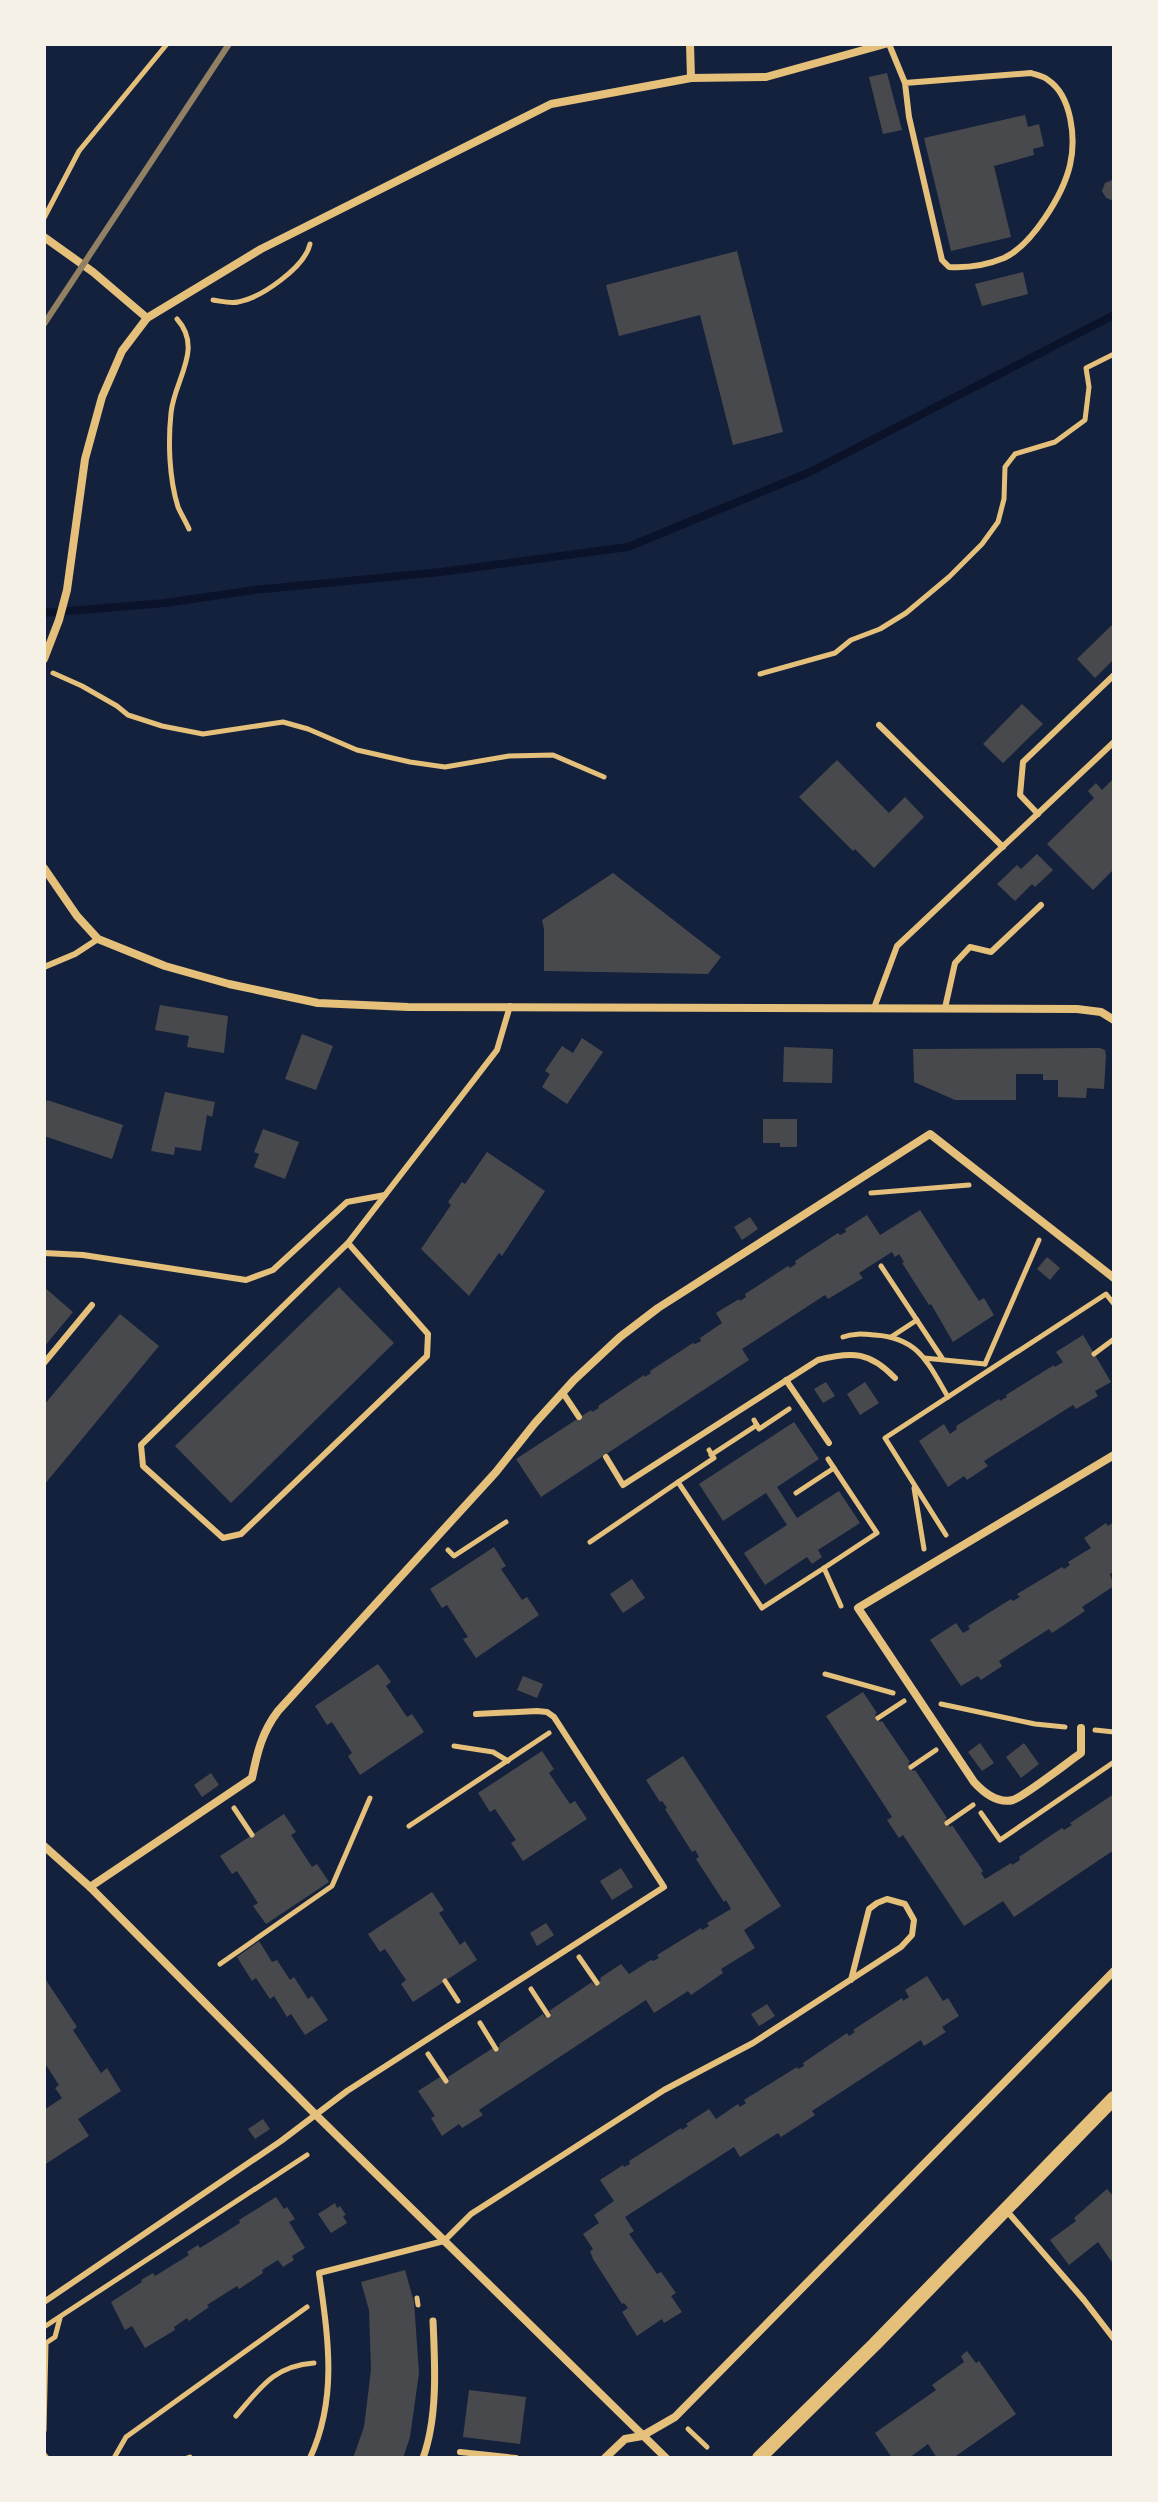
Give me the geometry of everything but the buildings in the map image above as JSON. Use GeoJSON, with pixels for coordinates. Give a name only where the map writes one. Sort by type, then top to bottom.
{"type":"FeatureCollection","features":[{"type":"Feature","properties":{"kind":"street"},"geometry":{"type":"LineString","coordinates":[[690,44],[691,78]]}},
{"type":"Feature","properties":{"kind":"street"},"geometry":{"type":"LineString","coordinates":[[44,659],[67,590],[85,459],[102,397],[122,351],[147,318],[261,249],[551,104],[691,78],[766,77],[887,44]]}},
{"type":"Feature","properties":{"kind":"street"},"geometry":{"type":"LineString","coordinates":[[44,237],[93,272],[147,318]]}},
{"type":"Feature","properties":{"kind":"street"},"geometry":{"type":"LineString","coordinates":[[44,868],[77,916],[98,939],[165,966],[229,984],[318,1003],[408,1007],[1077,1009],[1101,1012],[1114,1020]]}},
{"type":"Feature","properties":{"kind":"street"},"geometry":{"type":"LineString","coordinates":[[90,1887],[252,1778],[267,1725],[496,1472],[535,1423],[620,1337],[658,1308],[930,1134],[1114,1278]]}},
{"type":"Feature","properties":{"kind":"street"},"geometry":{"type":"LineString","coordinates":[[1081,1728],[1081,1753],[1013,1800],[999,1800],[985,1794],[858,1608],[1114,1455]]}},
{"type":"Feature","properties":{"kind":"street"},"geometry":{"type":"LineString","coordinates":[[44,1846],[90,1887],[316,2115],[666,2458]]}},
{"type":"Feature","properties":{"kind":"street"},"geometry":{"type":"LineString","coordinates":[[605,2458],[625,2439],[642,2436],[675,2417],[1114,1971]]}},
{"type":"Feature","properties":{"kind":"street"},"geometry":{"type":"LineString","coordinates":[[759,2458],[875,2344],[1114,2098]]}},
{"type":"Feature","properties":{"kind":"street"},"geometry":{"type":"LineString","coordinates":[[423,2458],[428,2443],[435,2370],[433,2321]]}},
{"type":"Feature","properties":{"kind":"lane"},"geometry":{"type":"LineString","coordinates":[[887,44],[905,83],[909,117],[942,260],[949,267],[965,268],[1005,257],[1029,238],[1050,212],[1070,164],[1069,110],[1062,94],[1048,79],[1031,73],[905,83]]}},
{"type":"Feature","properties":{"kind":"lane"},"geometry":{"type":"LineString","coordinates":[[1038,814],[1020,795],[1023,762],[1114,675]]}},
{"type":"Feature","properties":{"kind":"lane"},"geometry":{"type":"LineString","coordinates":[[879,725],[1003,847]]}},
{"type":"Feature","properties":{"kind":"lane"},"geometry":{"type":"LineString","coordinates":[[874,1008],[897,946],[1114,742]]}},
{"type":"Feature","properties":{"kind":"lane"},"geometry":{"type":"LineString","coordinates":[[945,1008],[955,963],[962,955],[970,947],[991,952],[1041,905]]}},
{"type":"Feature","properties":{"kind":"lane"},"geometry":{"type":"LineString","coordinates":[[44,967],[75,954],[98,939]]}},
{"type":"Feature","properties":{"kind":"lane"},"geometry":{"type":"LineString","coordinates":[[348,1243],[428,1334],[427,1356],[241,1534],[223,1538],[143,1466],[141,1445],[348,1243],[497,1050],[510,1006]]}},
{"type":"Feature","properties":{"kind":"lane"},"geometry":{"type":"LineString","coordinates":[[44,1253],[83,1255],[246,1280],[273,1270],[347,1202],[385,1195]]}},
{"type":"Feature","properties":{"kind":"lane"},"geometry":{"type":"LineString","coordinates":[[44,1363],[92,1305]]}},
{"type":"Feature","properties":{"kind":"lane"},"geometry":{"type":"LineString","coordinates":[[606,1457],[623,1485],[818,1360],[842,1354],[878,1361],[895,1378]]}},
{"type":"Feature","properties":{"kind":"lane"},"geometry":{"type":"LineString","coordinates":[[786,1380],[829,1443]]}},
{"type":"Feature","properties":{"kind":"lane"},"geometry":{"type":"LineString","coordinates":[[563,1393],[579,1417]]}},
{"type":"Feature","properties":{"kind":"lane"},"geometry":{"type":"LineString","coordinates":[[44,2302],[347,2091],[664,1887],[554,1717],[547,1712],[476,1714]]}},
{"type":"Feature","properties":{"kind":"lane"},"geometry":{"type":"LineString","coordinates":[[310,2458],[326,2407],[330,2352],[319,2273],[444,2241],[471,2214],[664,2090],[753,2043],[851,1980],[901,1947],[912,1935],[914,1920],[905,1904],[887,1899],[869,1909],[851,1980]]}},
{"type":"Feature","properties":{"kind":"lane"},"geometry":{"type":"LineString","coordinates":[[1006,2210],[1114,2339]]}},
{"type":"Feature","properties":{"kind":"lane"},"geometry":{"type":"LineString","coordinates":[[460,2452],[516,2458]]}},
{"type":"Feature","properties":{"kind":"path"},"geometry":{"type":"LineString","coordinates":[[44,218],[79,151],[167,44]]}},
{"type":"Feature","properties":{"kind":"path"},"geometry":{"type":"LineString","coordinates":[[184,296],[236,303],[264,293],[307,255],[315,222]]}},
{"type":"Feature","properties":{"kind":"path"},"geometry":{"type":"LineString","coordinates":[[166,307],[183,325],[190,352],[171,411],[171,468],[178,507],[189,529]]}},
{"type":"Feature","properties":{"kind":"path"},"geometry":{"type":"LineString","coordinates":[[760,674],[835,653],[851,640],[880,629],[906,613],[949,577],[982,544],[998,522],[1004,499],[1005,467],[1015,454],[1055,442],[1085,420],[1089,387],[1086,368],[1114,354]]}},
{"type":"Feature","properties":{"kind":"path"},"geometry":{"type":"LineString","coordinates":[[44,672],[58,674],[82,686],[128,715],[176,729],[203,734],[283,722],[357,750],[410,762],[445,767],[509,756],[553,755],[604,777]]}},
{"type":"Feature","properties":{"kind":"path"},"geometry":{"type":"LineString","coordinates":[[871,1193],[971,1185]]}},
{"type":"Feature","properties":{"kind":"path"},"geometry":{"type":"LineString","coordinates":[[1028,1230],[1048,1245]]}},
{"type":"Feature","properties":{"kind":"path"},"geometry":{"type":"LineString","coordinates":[[987,1367],[1040,1239]]}},
{"type":"Feature","properties":{"kind":"path"},"geometry":{"type":"LineString","coordinates":[[881,1266],[942,1358]]}},
{"type":"Feature","properties":{"kind":"path"},"geometry":{"type":"LineString","coordinates":[[1098,1286],[1114,1304]]}},
{"type":"Feature","properties":{"kind":"path"},"geometry":{"type":"LineString","coordinates":[[956,1550],[885,1438],[987,1367],[1106,1294]]}},
{"type":"Feature","properties":{"kind":"path"},"geometry":{"type":"LineString","coordinates":[[890,1338],[917,1320]]}},
{"type":"Feature","properties":{"kind":"path"},"geometry":{"type":"LineString","coordinates":[[1094,1354],[1114,1339]]}},
{"type":"Feature","properties":{"kind":"path"},"geometry":{"type":"LineString","coordinates":[[923,1358],[942,1358],[987,1367]]}},
{"type":"Feature","properties":{"kind":"path"},"geometry":{"type":"LineString","coordinates":[[590,1542],[714,1458],[709,1450],[754,1420],[759,1429],[801,1402]]}},
{"type":"Feature","properties":{"kind":"path"},"geometry":{"type":"LineString","coordinates":[[796,1493],[834,1468]]}},
{"type":"Feature","properties":{"kind":"path"},"geometry":{"type":"LineString","coordinates":[[678,1482],[762,1608],[824,1568]]}},
{"type":"Feature","properties":{"kind":"path"},"geometry":{"type":"LineString","coordinates":[[914,1483],[927,1567]]}},
{"type":"Feature","properties":{"kind":"path"},"geometry":{"type":"LineString","coordinates":[[435,1539],[454,1556],[506,1522]]}},
{"type":"Feature","properties":{"kind":"path"},"geometry":{"type":"LineString","coordinates":[[825,1674],[919,1699],[1035,1724],[1114,1732]]}},
{"type":"Feature","properties":{"kind":"path"},"geometry":{"type":"LineString","coordinates":[[878,1718],[905,1700]]}},
{"type":"Feature","properties":{"kind":"path"},"geometry":{"type":"LineString","coordinates":[[409,1826],[560,1725]]}},
{"type":"Feature","properties":{"kind":"path"},"geometry":{"type":"LineString","coordinates":[[454,1746],[493,1752],[508,1761]]}},
{"type":"Feature","properties":{"kind":"path"},"geometry":{"type":"LineString","coordinates":[[911,1767],[938,1749]]}},
{"type":"Feature","properties":{"kind":"path"},"geometry":{"type":"LineString","coordinates":[[220,1964],[332,1886],[370,1798]]}},
{"type":"Feature","properties":{"kind":"path"},"geometry":{"type":"LineString","coordinates":[[947,1823],[975,1804]]}},
{"type":"Feature","properties":{"kind":"path"},"geometry":{"type":"LineString","coordinates":[[234,1807],[252,1835]]}},
{"type":"Feature","properties":{"kind":"path"},"geometry":{"type":"LineString","coordinates":[[572,1946],[597,1983]]}},
{"type":"Feature","properties":{"kind":"path"},"geometry":{"type":"LineString","coordinates":[[445,1981],[461,2005]]}},
{"type":"Feature","properties":{"kind":"path"},"geometry":{"type":"LineString","coordinates":[[533,1993],[548,2015]]}},
{"type":"Feature","properties":{"kind":"path"},"geometry":{"type":"LineString","coordinates":[[483,2027],[496,2049]]}},
{"type":"Feature","properties":{"kind":"path"},"geometry":{"type":"LineString","coordinates":[[431,2059],[446,2081]]}},
{"type":"Feature","properties":{"kind":"path"},"geometry":{"type":"LineString","coordinates":[[44,2327],[307,2155]]}},
{"type":"Feature","properties":{"kind":"path"},"geometry":{"type":"LineString","coordinates":[[44,2431],[46,2343],[55,2337],[69,2286]]}},
{"type":"Feature","properties":{"kind":"path"},"geometry":{"type":"LineString","coordinates":[[114,2458],[126,2437],[322,2296]]}},
{"type":"Feature","properties":{"kind":"path"},"geometry":{"type":"LineString","coordinates":[[417,2298],[418,2305]]}},
{"type":"Feature","properties":{"kind":"path"},"geometry":{"type":"LineString","coordinates":[[236,2416],[262,2386],[283,2369],[296,2364],[329,2363]]}},
{"type":"Feature","properties":{"kind":"path"},"geometry":{"type":"LineString","coordinates":[[684,2426],[707,2447]]}},
{"type":"Feature","properties":{"kind":"waterway"},"geometry":{"type":"LineString","coordinates":[[44,613],[165,603],[254,590],[441,572],[628,547],[810,472],[1114,315]]}},
{"type":"Feature","properties":{"kind":"railway"},"geometry":{"type":"LineString","coordinates":[[44,324],[229,44]]}}]}
